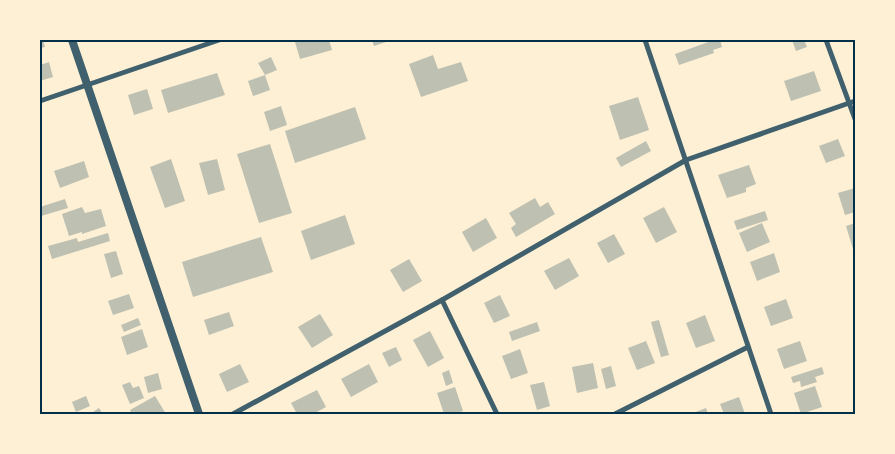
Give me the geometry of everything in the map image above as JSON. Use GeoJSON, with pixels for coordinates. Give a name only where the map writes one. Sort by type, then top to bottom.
{"type":"FeatureCollection","features":[{"type":"Feature","properties":{"kind":"street"},"geometry":{"type":"LineString","coordinates":[[72,40],[199,414]]}},
{"type":"Feature","properties":{"kind":"street"},"geometry":{"type":"LineString","coordinates":[[40,101],[219,40]]}},
{"type":"Feature","properties":{"kind":"street"},"geometry":{"type":"LineString","coordinates":[[644,40],[771,414]]}},
{"type":"Feature","properties":{"kind":"street"},"geometry":{"type":"LineString","coordinates":[[826,40],[852,102],[855,119]]}},
{"type":"Feature","properties":{"kind":"street"},"geometry":{"type":"LineString","coordinates":[[233,414],[442,300],[686,160],[852,102]]}},
{"type":"Feature","properties":{"kind":"street"},"geometry":{"type":"LineString","coordinates":[[442,300],[497,414]]}},
{"type":"Feature","properties":{"kind":"street"},"geometry":{"type":"LineString","coordinates":[[615,414],[748,347]]}},
{"type":"Feature","properties":{"kind":"building"},"geometry":{"type":"Polygon","coordinates":[[[40,40],[43,40],[45,47],[40,48],[40,40]]]}},
{"type":"Feature","properties":{"kind":"building"},"geometry":{"type":"Polygon","coordinates":[[[302,40],[329,40],[332,50],[300,59],[295,42],[302,40]]]}},
{"type":"Feature","properties":{"kind":"building"},"geometry":{"type":"Polygon","coordinates":[[[372,40],[392,40],[374,46],[372,40]]]}},
{"type":"Feature","properties":{"kind":"building"},"geometry":{"type":"Polygon","coordinates":[[[714,40],[720,40],[722,47],[713,50],[714,53],[679,65],[675,54],[714,40]]]}},
{"type":"Feature","properties":{"kind":"building"},"geometry":{"type":"Polygon","coordinates":[[[792,40],[804,40],[807,47],[796,51],[792,40]]]}},
{"type":"Feature","properties":{"kind":"building"},"geometry":{"type":"Polygon","coordinates":[[[433,55],[438,69],[461,62],[468,81],[421,97],[409,64],[433,55]]]}},
{"type":"Feature","properties":{"kind":"building"},"geometry":{"type":"Polygon","coordinates":[[[271,57],[277,70],[265,75],[258,63],[271,57]]]}},
{"type":"Feature","properties":{"kind":"building"},"geometry":{"type":"Polygon","coordinates":[[[49,62],[53,77],[40,81],[40,65],[49,62]]]}},
{"type":"Feature","properties":{"kind":"building"},"geometry":{"type":"Polygon","coordinates":[[[814,71],[821,91],[791,101],[784,81],[814,71]]]}},
{"type":"Feature","properties":{"kind":"building"},"geometry":{"type":"Polygon","coordinates":[[[217,73],[225,95],[168,113],[161,90],[217,73]]]}},
{"type":"Feature","properties":{"kind":"building"},"geometry":{"type":"Polygon","coordinates":[[[265,75],[270,90],[253,96],[248,81],[265,75]]]}},
{"type":"Feature","properties":{"kind":"building"},"geometry":{"type":"Polygon","coordinates":[[[147,89],[153,109],[134,115],[128,95],[147,89]]]}},
{"type":"Feature","properties":{"kind":"building"},"geometry":{"type":"Polygon","coordinates":[[[638,97],[649,130],[620,140],[609,106],[638,97]]]}},
{"type":"Feature","properties":{"kind":"building"},"geometry":{"type":"Polygon","coordinates":[[[281,106],[287,125],[270,131],[264,112],[281,106]]]}},
{"type":"Feature","properties":{"kind":"building"},"geometry":{"type":"Polygon","coordinates":[[[355,107],[366,139],[295,163],[285,131],[355,107]]]}},
{"type":"Feature","properties":{"kind":"building"},"geometry":{"type":"Polygon","coordinates":[[[838,139],[845,156],[826,163],[819,146],[838,139]]]}},
{"type":"Feature","properties":{"kind":"building"},"geometry":{"type":"Polygon","coordinates":[[[646,141],[651,151],[621,167],[616,158],[646,141]]]}},
{"type":"Feature","properties":{"kind":"building"},"geometry":{"type":"Polygon","coordinates":[[[270,144],[292,213],[259,223],[237,154],[270,144]]]}},
{"type":"Feature","properties":{"kind":"building"},"geometry":{"type":"Polygon","coordinates":[[[171,159],[185,201],[165,208],[150,167],[171,159]]]}},
{"type":"Feature","properties":{"kind":"building"},"geometry":{"type":"Polygon","coordinates":[[[217,159],[225,190],[208,195],[199,163],[217,159]]]}},
{"type":"Feature","properties":{"kind":"building"},"geometry":{"type":"Polygon","coordinates":[[[84,161],[89,177],[60,188],[54,171],[84,161]]]}},
{"type":"Feature","properties":{"kind":"building"},"geometry":{"type":"Polygon","coordinates":[[[749,165],[756,184],[746,188],[746,192],[727,198],[718,175],[749,165]]]}},
{"type":"Feature","properties":{"kind":"building"},"geometry":{"type":"Polygon","coordinates":[[[855,188],[855,212],[845,215],[838,193],[855,188]]]}},
{"type":"Feature","properties":{"kind":"building"},"geometry":{"type":"Polygon","coordinates":[[[535,198],[540,207],[548,202],[555,214],[516,237],[511,228],[516,224],[509,213],[535,198]]]}},
{"type":"Feature","properties":{"kind":"building"},"geometry":{"type":"Polygon","coordinates":[[[65,199],[68,208],[41,216],[40,207],[65,199]]]}},
{"type":"Feature","properties":{"kind":"building"},"geometry":{"type":"Polygon","coordinates":[[[82,207],[85,213],[101,209],[106,226],[69,236],[62,214],[82,207]]]}},
{"type":"Feature","properties":{"kind":"building"},"geometry":{"type":"Polygon","coordinates":[[[664,207],[677,232],[656,243],[643,218],[664,207]]]}},
{"type":"Feature","properties":{"kind":"building"},"geometry":{"type":"Polygon","coordinates":[[[765,211],[768,220],[737,230],[734,221],[765,211]]]}},
{"type":"Feature","properties":{"kind":"building"},"geometry":{"type":"Polygon","coordinates":[[[345,215],[355,244],[311,260],[301,231],[345,215]]]}},
{"type":"Feature","properties":{"kind":"building"},"geometry":{"type":"Polygon","coordinates":[[[486,218],[497,238],[473,252],[462,232],[486,218]]]}},
{"type":"Feature","properties":{"kind":"building"},"geometry":{"type":"Polygon","coordinates":[[[762,223],[770,242],[747,252],[739,233],[762,223]]]}},
{"type":"Feature","properties":{"kind":"building"},"geometry":{"type":"Polygon","coordinates":[[[855,223],[855,249],[853,249],[846,226],[855,223]]]}},
{"type":"Feature","properties":{"kind":"building"},"geometry":{"type":"Polygon","coordinates":[[[108,233],[110,241],[52,259],[48,246],[77,238],[78,242],[108,233]]]}},
{"type":"Feature","properties":{"kind":"building"},"geometry":{"type":"Polygon","coordinates":[[[614,234],[625,254],[608,263],[597,243],[614,234]]]}},
{"type":"Feature","properties":{"kind":"building"},"geometry":{"type":"Polygon","coordinates":[[[261,237],[273,272],[193,297],[182,262],[261,237]]]}},
{"type":"Feature","properties":{"kind":"building"},"geometry":{"type":"Polygon","coordinates":[[[116,251],[123,274],[111,278],[104,254],[116,251]]]}},
{"type":"Feature","properties":{"kind":"building"},"geometry":{"type":"Polygon","coordinates":[[[774,253],[780,272],[757,281],[750,262],[774,253]]]}},
{"type":"Feature","properties":{"kind":"building"},"geometry":{"type":"Polygon","coordinates":[[[569,258],[579,276],[555,290],[544,271],[569,258]]]}},
{"type":"Feature","properties":{"kind":"building"},"geometry":{"type":"Polygon","coordinates":[[[409,259],[422,281],[403,292],[390,270],[409,259]]]}},
{"type":"Feature","properties":{"kind":"building"},"geometry":{"type":"Polygon","coordinates":[[[129,294],[134,308],[113,315],[108,301],[129,294]]]}},
{"type":"Feature","properties":{"kind":"building"},"geometry":{"type":"Polygon","coordinates":[[[500,295],[510,316],[494,323],[484,303],[500,295]]]}},
{"type":"Feature","properties":{"kind":"building"},"geometry":{"type":"Polygon","coordinates":[[[786,299],[793,318],[771,326],[764,307],[786,299]]]}},
{"type":"Feature","properties":{"kind":"building"},"geometry":{"type":"Polygon","coordinates":[[[229,312],[234,326],[209,335],[204,320],[229,312]]]}},
{"type":"Feature","properties":{"kind":"building"},"geometry":{"type":"Polygon","coordinates":[[[320,314],[333,335],[312,348],[298,327],[320,314]]]}},
{"type":"Feature","properties":{"kind":"building"},"geometry":{"type":"Polygon","coordinates":[[[705,315],[715,341],[696,348],[686,323],[705,315]]]}},
{"type":"Feature","properties":{"kind":"building"},"geometry":{"type":"Polygon","coordinates":[[[138,318],[141,325],[124,332],[121,325],[138,318]]]}},
{"type":"Feature","properties":{"kind":"building"},"geometry":{"type":"Polygon","coordinates":[[[659,320],[669,355],[661,357],[651,322],[659,320]]]}},
{"type":"Feature","properties":{"kind":"building"},"geometry":{"type":"Polygon","coordinates":[[[537,322],[540,331],[512,341],[509,332],[537,322]]]}},
{"type":"Feature","properties":{"kind":"building"},"geometry":{"type":"Polygon","coordinates":[[[142,329],[148,347],[127,355],[121,337],[142,329]]]}},
{"type":"Feature","properties":{"kind":"building"},"geometry":{"type":"Polygon","coordinates":[[[430,331],[444,358],[428,367],[413,340],[430,331]]]}},
{"type":"Feature","properties":{"kind":"building"},"geometry":{"type":"Polygon","coordinates":[[[646,341],[655,363],[637,370],[628,348],[646,341]]]}},
{"type":"Feature","properties":{"kind":"building"},"geometry":{"type":"Polygon","coordinates":[[[800,341],[807,361],[784,369],[777,349],[800,341]]]}},
{"type":"Feature","properties":{"kind":"building"},"geometry":{"type":"Polygon","coordinates":[[[396,347],[402,360],[389,367],[382,353],[396,347]]]}},
{"type":"Feature","properties":{"kind":"building"},"geometry":{"type":"Polygon","coordinates":[[[520,349],[528,373],[511,379],[502,356],[520,349]]]}},
{"type":"Feature","properties":{"kind":"building"},"geometry":{"type":"Polygon","coordinates":[[[593,363],[598,388],[577,393],[572,367],[593,363]]]}},
{"type":"Feature","properties":{"kind":"building"},"geometry":{"type":"Polygon","coordinates":[[[240,364],[249,382],[227,392],[219,374],[240,364]]]}},
{"type":"Feature","properties":{"kind":"building"},"geometry":{"type":"Polygon","coordinates":[[[369,364],[378,382],[351,397],[341,379],[369,364]]]}},
{"type":"Feature","properties":{"kind":"building"},"geometry":{"type":"Polygon","coordinates":[[[611,366],[616,386],[606,389],[601,369],[611,366]]]}},
{"type":"Feature","properties":{"kind":"building"},"geometry":{"type":"Polygon","coordinates":[[[822,367],[824,374],[815,377],[817,382],[801,387],[800,381],[793,383],[791,377],[822,367]]]}},
{"type":"Feature","properties":{"kind":"building"},"geometry":{"type":"Polygon","coordinates":[[[449,370],[453,383],[446,386],[442,373],[449,370]]]}},
{"type":"Feature","properties":{"kind":"building"},"geometry":{"type":"Polygon","coordinates":[[[158,373],[162,389],[148,393],[144,377],[158,373]]]}},
{"type":"Feature","properties":{"kind":"building"},"geometry":{"type":"Polygon","coordinates":[[[130,382],[133,388],[139,386],[144,398],[130,404],[122,385],[130,382]]]}},
{"type":"Feature","properties":{"kind":"building"},"geometry":{"type":"Polygon","coordinates":[[[544,382],[550,406],[537,410],[530,385],[544,382]]]}},
{"type":"Feature","properties":{"kind":"building"},"geometry":{"type":"Polygon","coordinates":[[[815,386],[822,407],[801,414],[794,393],[815,386]]]}},
{"type":"Feature","properties":{"kind":"building"},"geometry":{"type":"Polygon","coordinates":[[[455,387],[463,411],[454,414],[444,414],[437,393],[455,387]]]}},
{"type":"Feature","properties":{"kind":"building"},"geometry":{"type":"Polygon","coordinates":[[[317,390],[326,407],[313,414],[297,414],[291,403],[317,390]]]}},
{"type":"Feature","properties":{"kind":"building"},"geometry":{"type":"Polygon","coordinates":[[[86,396],[90,406],[76,412],[72,402],[86,396]]]}},
{"type":"Feature","properties":{"kind":"building"},"geometry":{"type":"Polygon","coordinates":[[[155,396],[166,414],[132,414],[130,410],[155,396]]]}},
{"type":"Feature","properties":{"kind":"building"},"geometry":{"type":"Polygon","coordinates":[[[739,397],[745,414],[724,414],[720,404],[739,397]]]}},
{"type":"Feature","properties":{"kind":"building"},"geometry":{"type":"Polygon","coordinates":[[[99,408],[103,414],[90,414],[99,408]]]}},
{"type":"Feature","properties":{"kind":"building"},"geometry":{"type":"Polygon","coordinates":[[[706,408],[708,414],[693,414],[693,413],[706,408]]]}}]}
